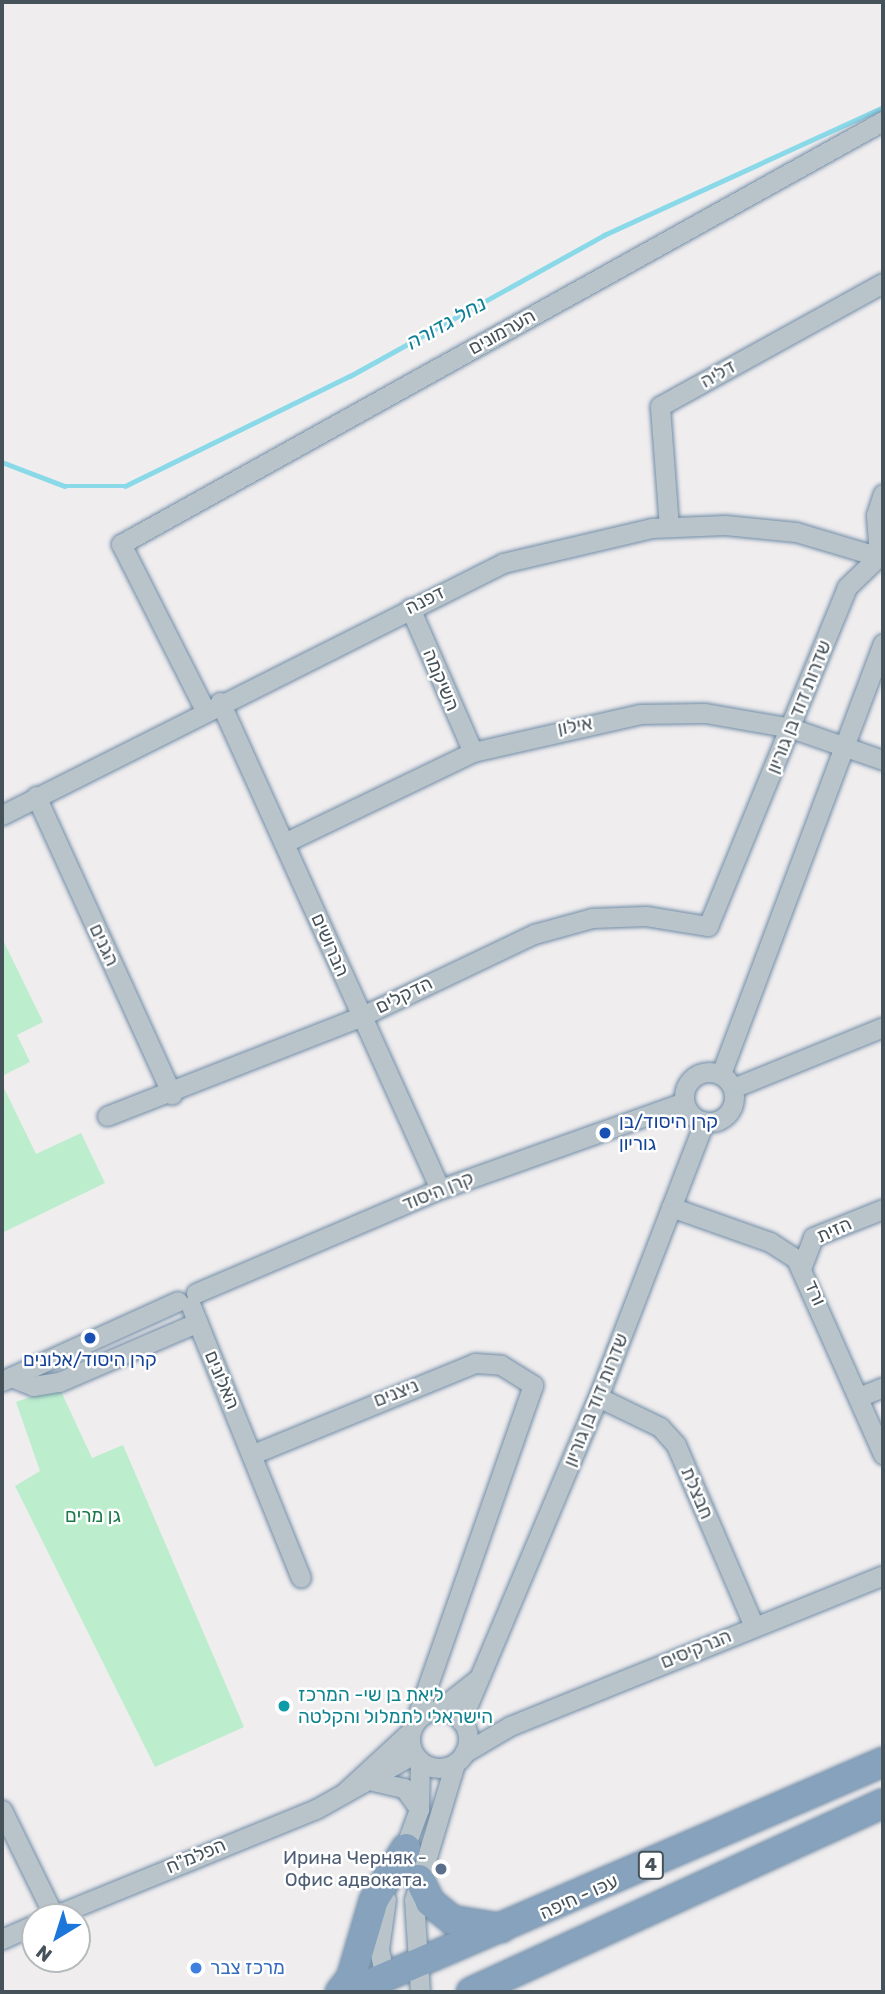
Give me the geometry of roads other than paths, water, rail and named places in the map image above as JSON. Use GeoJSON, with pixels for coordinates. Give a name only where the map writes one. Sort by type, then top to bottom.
{"type":"FeatureCollection","features":[{"type":"Feature","properties":{"kind":"highway","name":"עכו - חיפה"},"geometry":{"type":"LineString","coordinates":[[350,1992],[510,1928],[883,1762]]}},
{"type":"Feature","properties":{"kind":"highway","name":"עכו - חיפה"},"geometry":{"type":"LineString","coordinates":[[471,1992],[883,1803]]}},
{"type":"Feature","properties":{"kind":"highway"},"geometry":{"type":"LineString","coordinates":[[340,1992],[351,1978],[374,1900],[406,1849]]}},
{"type":"Feature","properties":{"kind":"highway"},"geometry":{"type":"LineString","coordinates":[[419,1879],[430,1902],[452,1920],[510,1928]]}},
{"type":"Feature","properties":{"kind":"street","name":"הערמונים"},"geometry":{"type":"LineString","coordinates":[[121,544],[883,121]]}},
{"type":"Feature","properties":{"kind":"street","name":"דליה"},"geometry":{"type":"LineString","coordinates":[[669,527],[660,406],[883,282]]}},
{"type":"Feature","properties":{"kind":"street"},"geometry":{"type":"LineString","coordinates":[[881,557],[876,514],[883,494]]}},
{"type":"Feature","properties":{"kind":"street","name":"דפנה"},"geometry":{"type":"LineString","coordinates":[[2,815],[213,706],[503,563],[580,541],[669,527],[796,532],[881,557]]}},
{"type":"Feature","properties":{"kind":"street","name":"הברושים"},"geometry":{"type":"LineString","coordinates":[[121,544],[213,706],[284,843],[440,1189]]}},
{"type":"Feature","properties":{"kind":"street","name":"שדרות דוד בן גוריון"},"geometry":{"type":"LineString","coordinates":[[708,926],[791,728],[846,587],[881,557]]}},
{"type":"Feature","properties":{"kind":"street","name":"השיקמה"},"geometry":{"type":"LineString","coordinates":[[410,608],[473,752]]}},
{"type":"Feature","properties":{"kind":"street"},"geometry":{"type":"LineString","coordinates":[[883,645],[727,1081],[731,1111],[704,1122],[684,1102],[685,1087],[695,1075],[727,1081],[883,1027]]}},
{"type":"Feature","properties":{"kind":"street","name":"אילון"},"geometry":{"type":"LineString","coordinates":[[284,843],[473,752],[640,714],[705,713],[791,728],[883,760]]}},
{"type":"Feature","properties":{"kind":"street","name":"הגנים"},"geometry":{"type":"LineString","coordinates":[[36,796],[172,1094]]}},
{"type":"Feature","properties":{"kind":"street","name":"הדקלים"},"geometry":{"type":"LineString","coordinates":[[107,1116],[172,1094],[362,1016],[487,954],[592,918],[646,916],[708,926]]}},
{"type":"Feature","properties":{"kind":"street","name":"קרן היסוד"},"geometry":{"type":"LineString","coordinates":[[6,1379],[191,1306],[440,1189],[684,1102]]}},
{"type":"Feature","properties":{"kind":"street","name":"שדרות דוד בן גוריון"},"geometry":{"type":"LineString","coordinates":[[463,1724],[598,1397],[704,1122]]}},
{"type":"Feature","properties":{"kind":"street","name":"ורד"},"geometry":{"type":"LineString","coordinates":[[671,1207],[770,1242],[802,1266],[861,1396],[883,1454]]}},
{"type":"Feature","properties":{"kind":"street","name":"הזית"},"geometry":{"type":"LineString","coordinates":[[802,1266],[813,1237],[883,1209]]}},
{"type":"Feature","properties":{"kind":"street"},"geometry":{"type":"LineString","coordinates":[[6,1379],[33,1386],[59,1381],[191,1306]]}},
{"type":"Feature","properties":{"kind":"street","name":"האלונים"},"geometry":{"type":"LineString","coordinates":[[191,1306],[301,1578]]}},
{"type":"Feature","properties":{"kind":"street","name":"ניצנים"},"geometry":{"type":"LineString","coordinates":[[253,1454],[475,1363],[515,1371],[535,1391],[413,1728]]}},
{"type":"Feature","properties":{"kind":"street"},"geometry":{"type":"LineString","coordinates":[[861,1396],[883,1387]]}},
{"type":"Feature","properties":{"kind":"street","name":"חבצלת"},"geometry":{"type":"LineString","coordinates":[[598,1397],[660,1427],[676,1445],[754,1626]]}},
{"type":"Feature","properties":{"kind":"street","name":"הנרקיסים"},"geometry":{"type":"LineString","coordinates":[[460,1758],[510,1726],[883,1575]]}},
{"type":"Feature","properties":{"kind":"street","name":"שדרות דוד בן גוריון"},"geometry":{"type":"LineString","coordinates":[[437,1711],[482,1675]]}},
{"type":"Feature","properties":{"kind":"street"},"geometry":{"type":"LineString","coordinates":[[385,1976],[380,1935],[419,1809],[413,1728],[437,1711],[463,1724],[460,1758],[419,1879],[411,1924],[420,1992]]}},
{"type":"Feature","properties":{"kind":"street","name":"הנרקיסים"},"geometry":{"type":"LineString","coordinates":[[463,1724],[510,1726]]}},
{"type":"Feature","properties":{"kind":"street","name":"הפלמ\"ח"},"geometry":{"type":"LineString","coordinates":[[341,1796],[372,1760],[413,1728]]}},
{"type":"Feature","properties":{"kind":"street"},"geometry":{"type":"LineString","coordinates":[[417,1758],[435,1768],[460,1758]]}},
{"type":"Feature","properties":{"kind":"street","name":"הפלמ\"ח"},"geometry":{"type":"LineString","coordinates":[[83,1903],[341,1796],[417,1758]]}},
{"type":"Feature","properties":{"kind":"street"},"geometry":{"type":"LineString","coordinates":[[373,1782],[404,1788],[419,1809]]}},
{"type":"Feature","properties":{"kind":"street"},"geometry":{"type":"LineString","coordinates":[[2,1810],[46,1903]]}},
{"type":"Feature","properties":{"kind":"street"},"geometry":{"type":"LineString","coordinates":[[2,1939],[21,1930]]}},
{"type":"Feature","properties":{"kind":"waterway","name":"נחל גדורה"},"geometry":{"type":"LineString","coordinates":[[2,462],[65,486],[125,486],[350,376],[604,235],[883,107]]}},
{"type":"Feature","properties":{"kind":"place","name":"קרן היסוד/בן גוריון"},"geometry":{"type":"Point","coordinates":[605,1133]}},
{"type":"Feature","properties":{"kind":"place","name":"קרן היסוד/אלונים"},"geometry":{"type":"Point","coordinates":[90,1338]}},
{"type":"Feature","properties":{"kind":"place","name":"ליאת בן שי- המרכז הישראלי לתמלול והקלטה"},"geometry":{"type":"Point","coordinates":[284,1706]}},
{"type":"Feature","properties":{"kind":"place","name":"Ирина Черняк - Офис адвоката."},"geometry":{"type":"Point","coordinates":[441,1869]}},
{"type":"Feature","properties":{"kind":"place","name":"מרכז צבר"},"geometry":{"type":"Point","coordinates":[196,1968]}},
{"type":"Feature","properties":{"kind":"park label","name":"גן מרים"},"geometry":{"type":"Point","coordinates":[93,1516]}}]}
